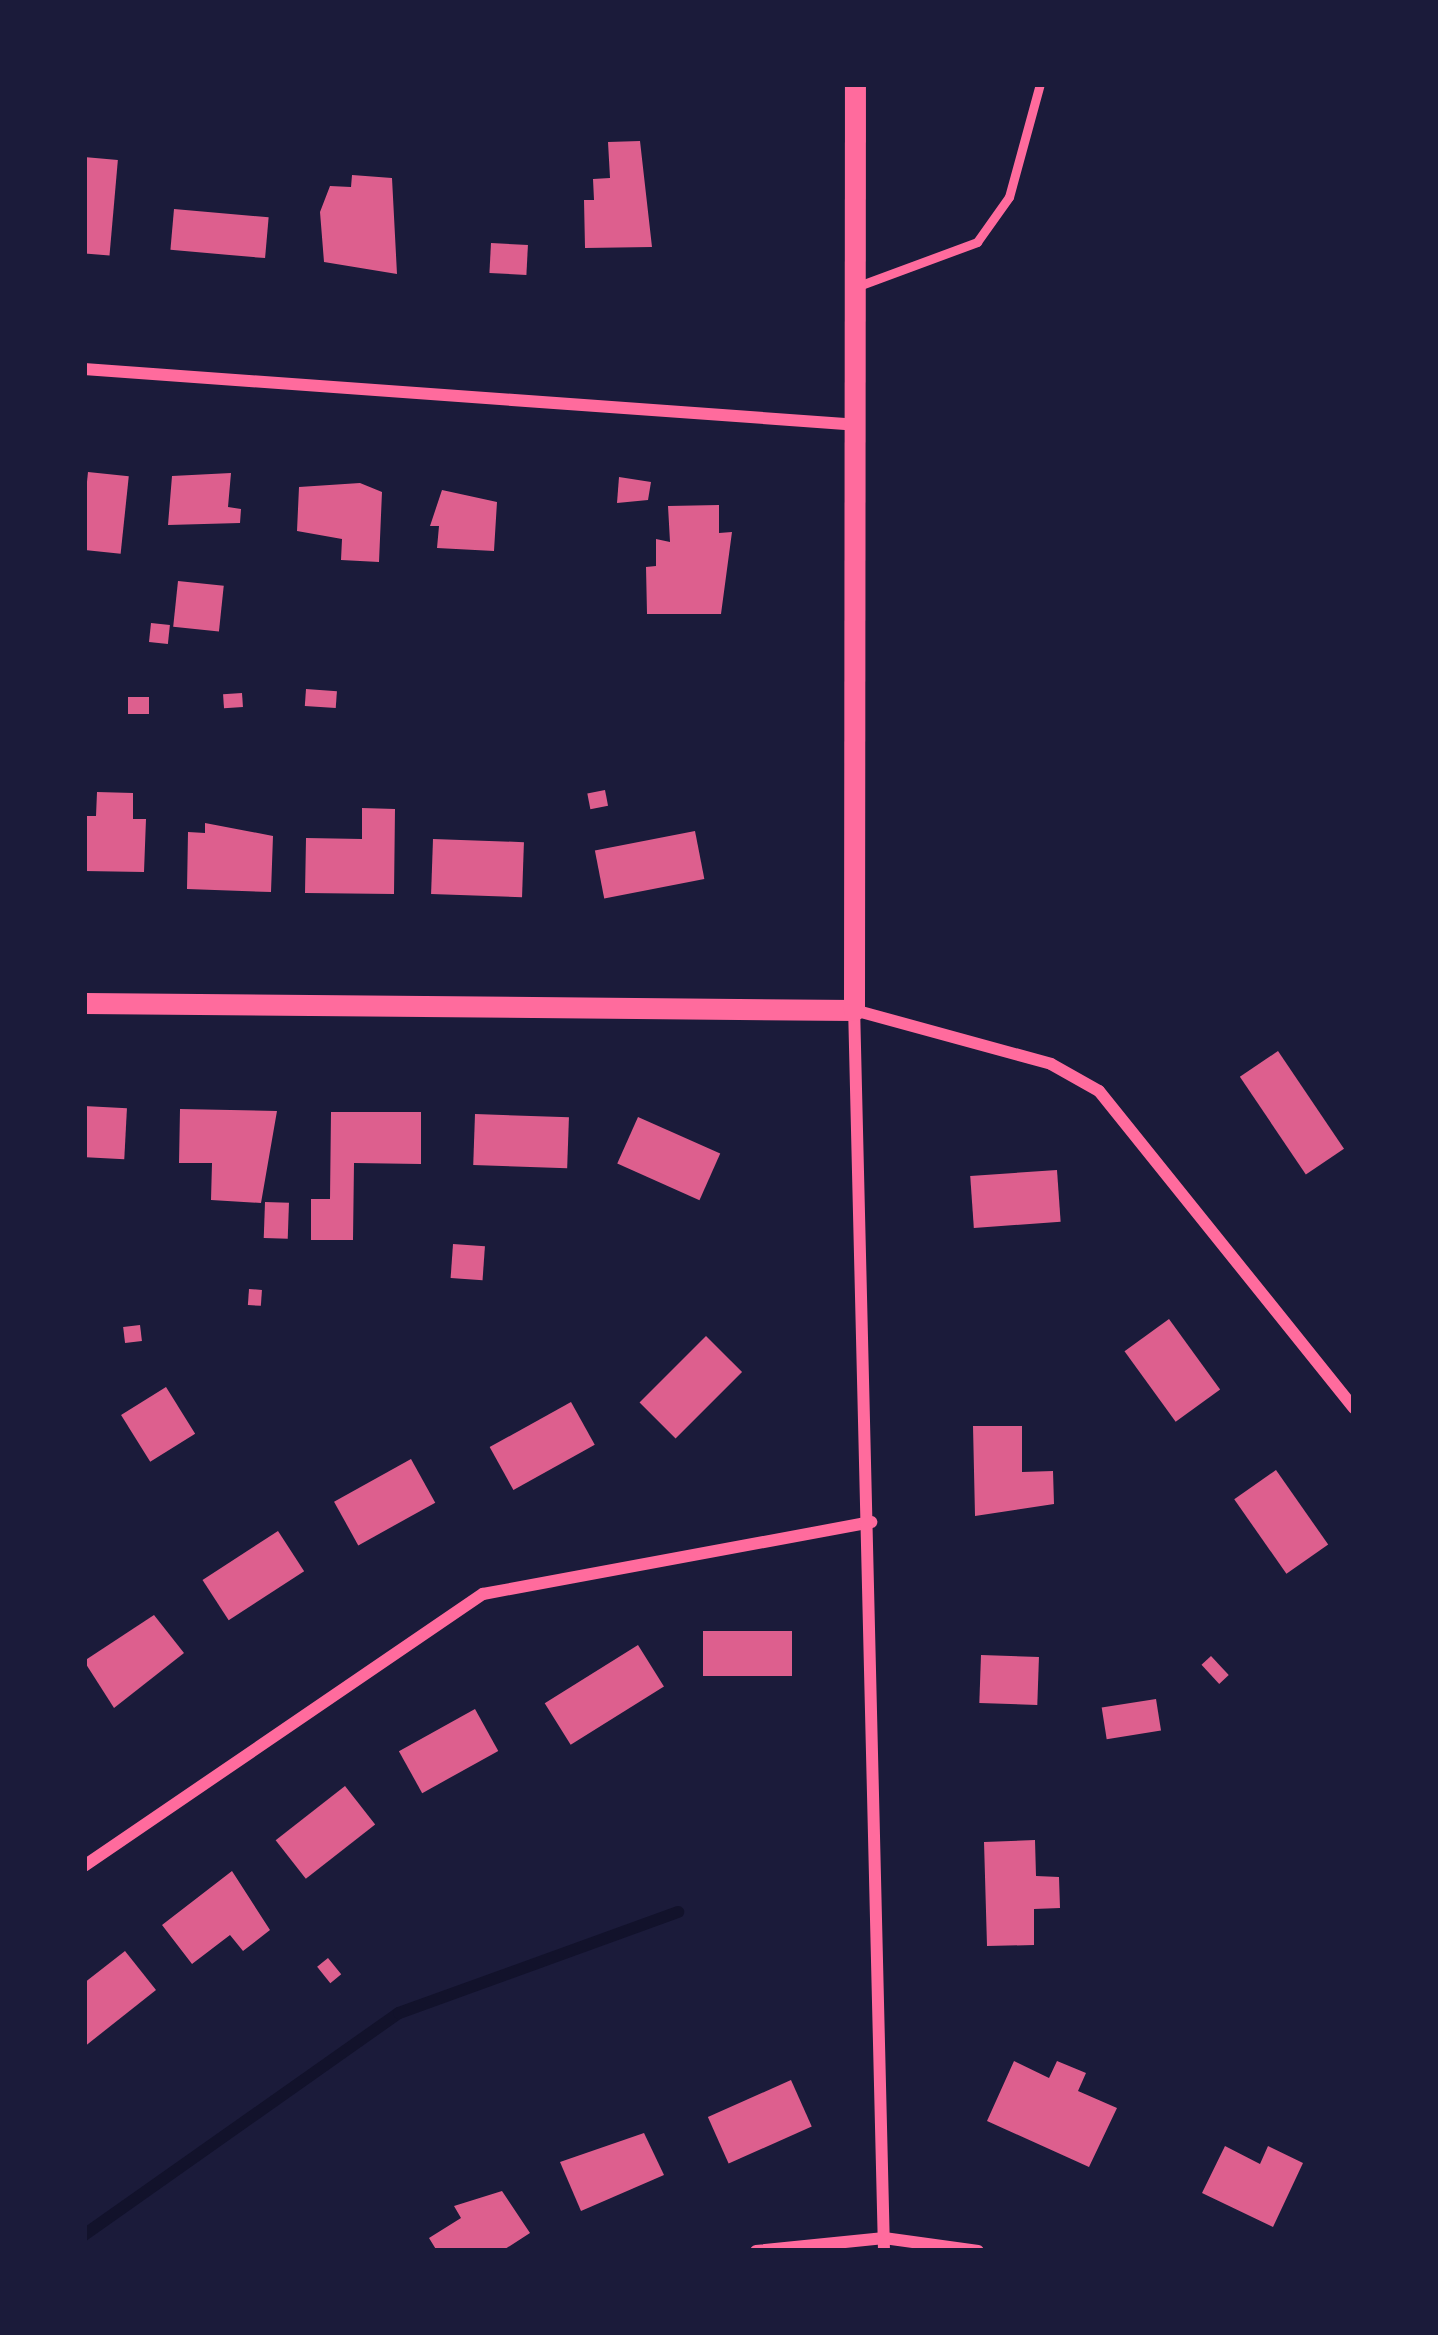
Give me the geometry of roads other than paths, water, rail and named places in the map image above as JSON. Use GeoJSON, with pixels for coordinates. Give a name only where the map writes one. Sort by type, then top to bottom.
{"type":"FeatureCollection","features":[{"type":"Feature","properties":{"kind":"street"},"geometry":{"type":"LineString","coordinates":[[855,84],[861,285],[854,1010],[871,1522],[884,2244]]}},
{"type":"Feature","properties":{"kind":"street"},"geometry":{"type":"LineString","coordinates":[[84,369],[860,424]]}},
{"type":"Feature","properties":{"kind":"street"},"geometry":{"type":"LineString","coordinates":[[84,1003],[854,1010],[1051,1064],[1099,1091],[1354,1408]]}},
{"type":"Feature","properties":{"kind":"street"},"geometry":{"type":"LineString","coordinates":[[84,1865],[483,1594],[871,1522]]}},
{"type":"Feature","properties":{"kind":"street"},"geometry":{"type":"LineString","coordinates":[[756,2251],[884,2244],[978,2251]]}},
{"type":"Feature","properties":{"kind":"lane"},"geometry":{"type":"LineString","coordinates":[[861,285],[977,242],[1009,197],[1040,84]]}},
{"type":"Feature","properties":{"kind":"waterway"},"geometry":{"type":"LineString","coordinates":[[84,2235],[399,2013],[678,1912]]}}]}
